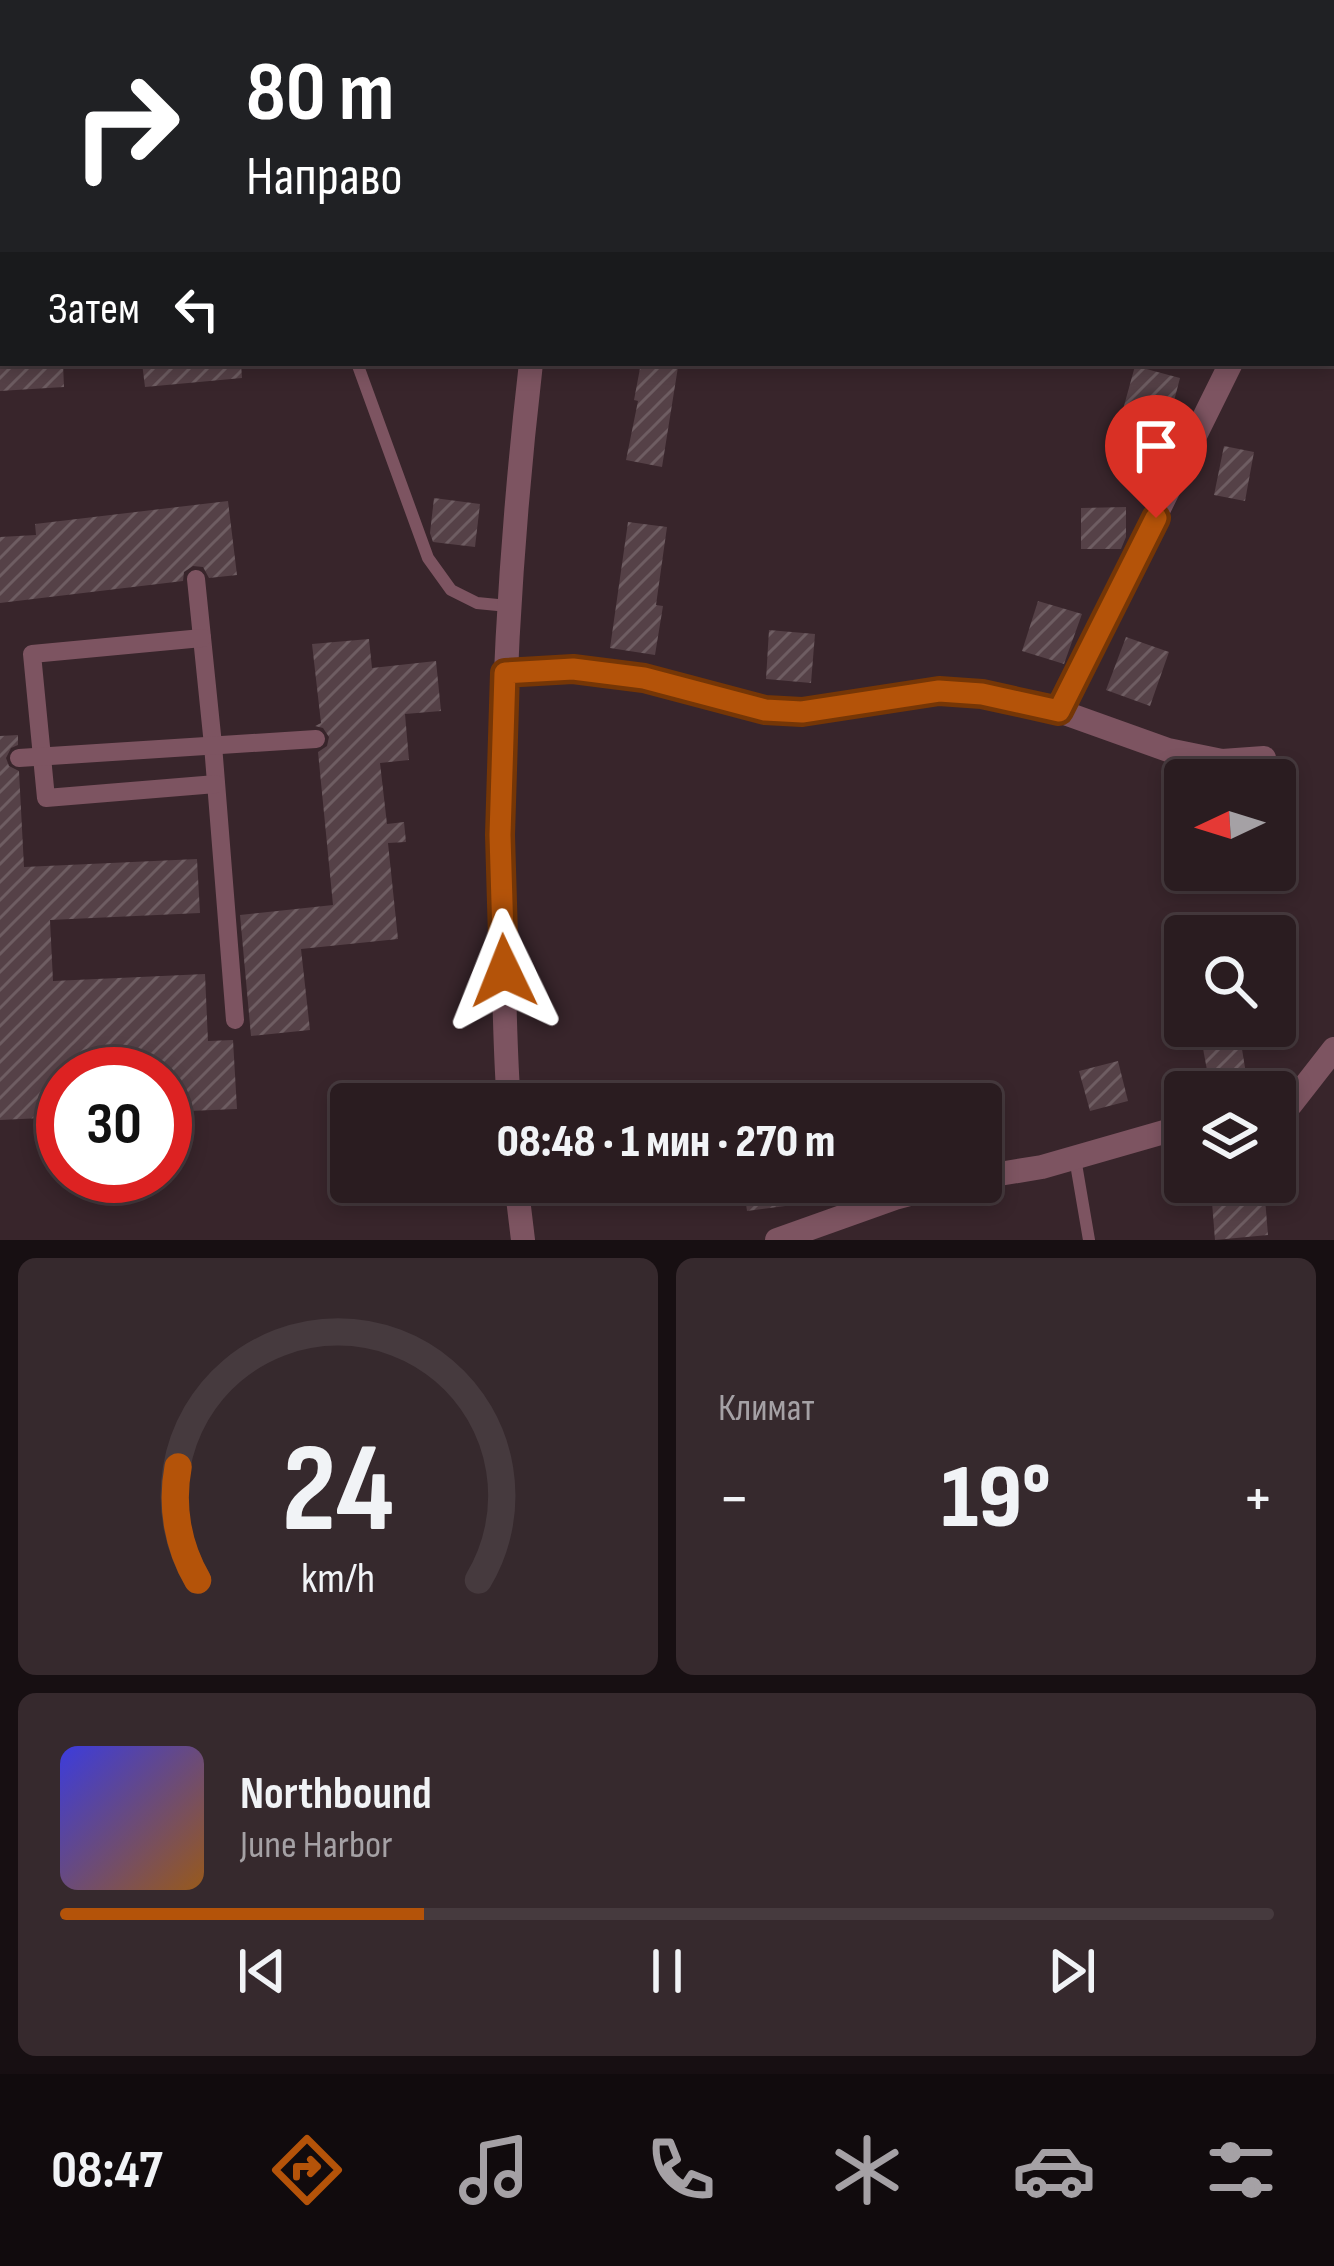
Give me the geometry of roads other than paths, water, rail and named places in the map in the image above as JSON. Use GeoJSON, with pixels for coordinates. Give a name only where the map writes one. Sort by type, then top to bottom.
{"type":"FeatureCollection","features":[{"type":"Feature","properties":{"kind":"street"},"geometry":{"type":"LineString","coordinates":[[508,1083],[500,835],[505,673],[531,366]]}},
{"type":"Feature","properties":{"kind":"street"},"geometry":{"type":"LineString","coordinates":[[1059,711],[1230,366]]}},
{"type":"Feature","properties":{"kind":"street"},"geometry":{"type":"LineString","coordinates":[[196,580],[235,1019]]}},
{"type":"Feature","properties":{"kind":"street"},"geometry":{"type":"LineString","coordinates":[[202,638],[32,655],[41,756],[46,798],[216,784]]}},
{"type":"Feature","properties":{"kind":"street"},"geometry":{"type":"LineString","coordinates":[[505,673],[573,669],[644,678],[765,710],[802,712],[939,691],[982,694],[1059,711],[1168,750],[1222,761],[1264,758]]}},
{"type":"Feature","properties":{"kind":"street"},"geometry":{"type":"LineString","coordinates":[[19,758],[316,739]]}},
{"type":"Feature","properties":{"kind":"street"},"geometry":{"type":"LineString","coordinates":[[1296,1098],[1334,1049]]}},
{"type":"Feature","properties":{"kind":"street"},"geometry":{"type":"LineString","coordinates":[[1002,1174],[1164,1132]]}},
{"type":"Feature","properties":{"kind":"street"},"geometry":{"type":"LineString","coordinates":[[519,1203],[523,1240]]}},
{"type":"Feature","properties":{"kind":"street"},"geometry":{"type":"LineString","coordinates":[[778,1240],[881,1203]]}},
{"type":"Feature","properties":{"kind":"lane"},"geometry":{"type":"LineString","coordinates":[[359,366],[428,559],[452,590],[477,603],[508,606]]}},
{"type":"Feature","properties":{"kind":"lane"},"geometry":{"type":"LineString","coordinates":[[1075,1158],[1089,1240]]}}]}
